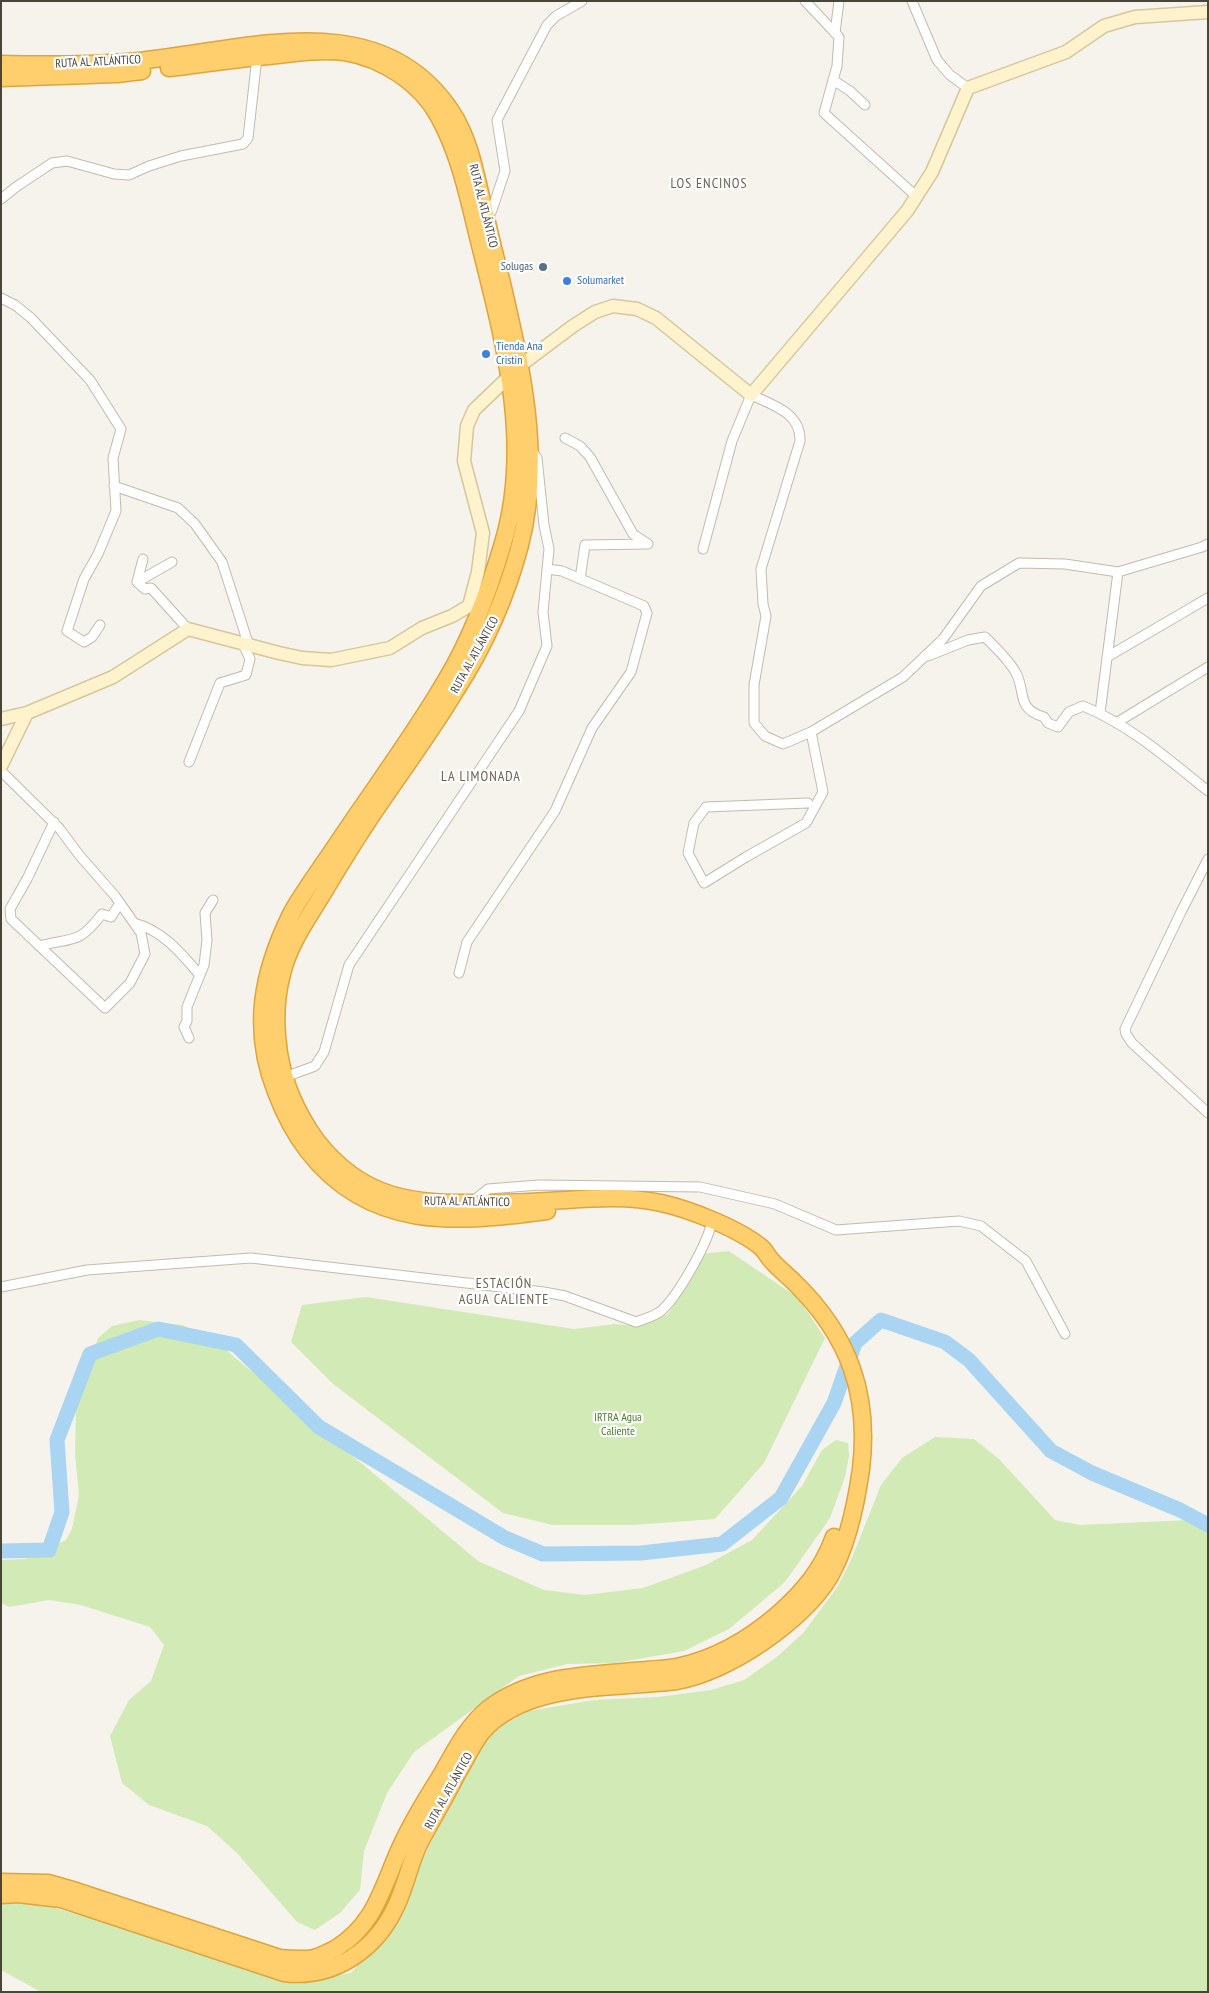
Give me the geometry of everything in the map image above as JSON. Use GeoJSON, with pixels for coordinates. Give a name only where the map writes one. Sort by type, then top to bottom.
{"type":"FeatureCollection","features":[{"type":"Feature","properties":{"kind":"highway","name":"RUTA AL ATLÁNTICO"},"geometry":{"type":"LineString","coordinates":[[1,64],[130,62],[296,39],[342,40],[376,49],[395,57],[415,71],[449,107],[464,134],[487,219],[529,446],[528,491],[522,538],[499,611],[459,686],[353,844],[291,947],[281,976],[275,1019],[280,1060],[285,1077],[306,1126],[330,1157],[346,1172],[370,1188],[405,1199],[437,1203],[620,1198],[656,1202],[711,1224],[761,1248],[827,1320],[844,1348],[856,1376],[861,1400],[863,1425],[859,1480],[855,1506],[847,1534],[829,1579],[809,1602],[785,1625],[766,1639],[712,1672],[684,1680],[578,1690],[542,1696],[520,1705],[499,1718],[482,1733],[417,1849],[395,1910],[378,1936],[361,1953],[340,1966],[304,1976],[284,1974],[61,1899],[18,1894],[1,1895]]}},
{"type":"Feature","properties":{"kind":"highway","name":"RUTA AL ATLÁNTICO"},"geometry":{"type":"LineString","coordinates":[[1,78],[117,74],[304,52],[346,52],[390,68],[403,76],[437,112],[452,144],[464,179],[516,370],[514,480],[511,512],[483,601],[469,637],[446,682],[293,911],[272,959],[263,998],[261,1021],[268,1073],[296,1136],[319,1165],[344,1187],[390,1210],[420,1217],[448,1218],[513,1215],[552,1210],[615,1206],[652,1208],[711,1224]]}},
{"type":"Feature","properties":{"kind":"highway","name":"RUTA AL ATLÁNTICO"},"geometry":{"type":"LineString","coordinates":[[1,1882],[48,1883],[280,1958],[314,1958],[325,1954],[351,1938],[367,1921],[380,1898],[402,1846],[421,1808],[470,1726],[487,1710],[527,1686],[568,1677],[680,1667],[703,1660],[738,1644],[758,1631],[790,1604],[816,1574],[828,1553],[846,1505],[859,1480]]}},
{"type":"Feature","properties":{"kind":"street"},"geometry":{"type":"LineString","coordinates":[[487,219],[492,210],[505,171],[497,120],[547,24],[556,16],[582,1]]}},
{"type":"Feature","properties":{"kind":"street"},"geometry":{"type":"LineString","coordinates":[[805,1],[839,37],[837,66],[824,113],[916,197]]}},
{"type":"Feature","properties":{"kind":"street"},"geometry":{"type":"LineString","coordinates":[[835,33],[839,1]]}},
{"type":"Feature","properties":{"kind":"street"},"geometry":{"type":"LineString","coordinates":[[912,1],[937,60],[950,75],[968,88]]}},
{"type":"Feature","properties":{"kind":"street"},"geometry":{"type":"LineString","coordinates":[[703,549],[732,441],[751,395],[907,211],[932,172],[968,88],[1066,52],[1104,26],[1134,17],[1208,12]]}},
{"type":"Feature","properties":{"kind":"street"},"geometry":{"type":"LineString","coordinates":[[1,199],[52,162],[67,161],[114,174],[129,174],[181,156],[243,144],[248,138],[257,57]]}},
{"type":"Feature","properties":{"kind":"street"},"geometry":{"type":"LineString","coordinates":[[833,80],[850,91],[865,105]]}},
{"type":"Feature","properties":{"kind":"street"},"geometry":{"type":"LineString","coordinates":[[1,298],[15,305],[31,318],[90,380],[121,429],[114,458],[116,511],[98,554],[84,579],[67,631],[84,642],[92,636],[100,625]]}},
{"type":"Feature","properties":{"kind":"street"},"geometry":{"type":"LineString","coordinates":[[137,582],[145,589],[151,588],[188,629],[302,658],[331,660],[390,648],[422,628],[452,616],[469,606],[478,572],[483,533],[464,461],[467,426],[474,410],[516,370],[573,326],[595,312],[613,306],[637,309],[656,318],[751,395],[781,408],[795,420],[801,430],[790,478],[761,569],[763,604],[766,616],[754,685],[754,723],[765,736],[783,744],[811,732],[903,677],[944,639],[981,586],[1019,563],[1065,564],[1118,572],[1202,548],[1208,544]]}},
{"type":"Feature","properties":{"kind":"street"},"geometry":{"type":"LineString","coordinates":[[564,438],[580,446],[590,457],[633,534],[648,544],[585,545],[580,579]]}},
{"type":"Feature","properties":{"kind":"street"},"geometry":{"type":"LineString","coordinates":[[285,1077],[315,1066],[324,1052],[350,965],[519,711],[547,646],[543,612],[549,549],[544,525],[537,458],[529,446]]}},
{"type":"Feature","properties":{"kind":"street"},"geometry":{"type":"LineString","coordinates":[[114,486],[178,508],[195,524],[222,562],[250,659],[246,675],[220,682],[189,762]]}},
{"type":"Feature","properties":{"kind":"street"},"geometry":{"type":"LineString","coordinates":[[137,582],[143,559]]}},
{"type":"Feature","properties":{"kind":"street"},"geometry":{"type":"LineString","coordinates":[[137,582],[172,562]]}},
{"type":"Feature","properties":{"kind":"street"},"geometry":{"type":"LineString","coordinates":[[459,973],[467,942],[555,811],[592,728],[631,672],[647,613],[644,606],[562,571],[547,569]]}},
{"type":"Feature","properties":{"kind":"street"},"geometry":{"type":"LineString","coordinates":[[1100,713],[1118,572]]}},
{"type":"Feature","properties":{"kind":"street"},"geometry":{"type":"LineString","coordinates":[[1107,658],[1208,598]]}},
{"type":"Feature","properties":{"kind":"street"},"geometry":{"type":"LineString","coordinates":[[1,719],[27,713],[113,677],[188,629]]}},
{"type":"Feature","properties":{"kind":"street"},"geometry":{"type":"LineString","coordinates":[[923,658],[968,640],[986,637],[1017,674],[1023,702],[1036,714],[1044,717],[1048,723],[1058,727],[1069,712],[1083,706],[1100,713],[1154,748],[1208,791]]}},
{"type":"Feature","properties":{"kind":"street"},"geometry":{"type":"LineString","coordinates":[[1116,723],[1208,667]]}},
{"type":"Feature","properties":{"kind":"street"},"geometry":{"type":"LineString","coordinates":[[1,766],[27,713]]}},
{"type":"Feature","properties":{"kind":"street"},"geometry":{"type":"LineString","coordinates":[[808,803],[706,807],[694,823],[688,853],[704,883],[806,823],[823,792],[811,732]]}},
{"type":"Feature","properties":{"kind":"street"},"geometry":{"type":"LineString","coordinates":[[1,771],[54,822],[142,933],[145,954],[130,983],[105,1008],[11,919],[10,909],[27,879],[54,822]]}},
{"type":"Feature","properties":{"kind":"street"},"geometry":{"type":"LineString","coordinates":[[1208,859],[1172,928],[1126,1029],[1126,1034],[1132,1042],[1208,1113]]}},
{"type":"Feature","properties":{"kind":"street"},"geometry":{"type":"LineString","coordinates":[[189,1038],[184,1027],[187,1007],[204,964],[207,940],[205,913],[213,900]]}},
{"type":"Feature","properties":{"kind":"street"},"geometry":{"type":"LineString","coordinates":[[39,946],[75,939],[88,932],[102,914],[111,916],[120,903]]}},
{"type":"Feature","properties":{"kind":"street"},"geometry":{"type":"LineString","coordinates":[[134,923],[147,926],[157,935],[167,939],[199,974]]}},
{"type":"Feature","properties":{"kind":"street"},"geometry":{"type":"LineString","coordinates":[[470,1203],[488,1189],[539,1185],[700,1187],[775,1204],[836,1230],[959,1221],[982,1226],[1026,1261],[1065,1334]]}},
{"type":"Feature","properties":{"kind":"street"},"geometry":{"type":"LineString","coordinates":[[1,1287],[87,1270],[251,1258],[544,1292],[565,1296],[636,1322],[659,1313],[673,1299],[711,1224]]}},
{"type":"Feature","properties":{"kind":"green space","name":"IRTRA Agua Caliente"},"geometry":{"type":"Polygon","coordinates":[[[729,1251],[794,1295],[825,1338],[764,1463],[715,1519],[633,1525],[553,1525],[503,1513],[333,1384],[291,1342],[302,1305],[366,1297],[574,1329],[615,1324],[639,1326],[668,1314],[694,1273],[700,1254],[729,1251]]]}},
{"type":"Feature","properties":{"kind":"green space"},"geometry":{"type":"Polygon","coordinates":[[[139,1320],[183,1325],[226,1350],[478,1561],[544,1590],[585,1595],[643,1588],[706,1565],[752,1540],[802,1486],[822,1450],[836,1440],[848,1443],[849,1456],[845,1477],[830,1518],[785,1582],[729,1629],[684,1651],[615,1663],[567,1664],[519,1676],[414,1752],[387,1793],[364,1851],[360,1890],[340,1913],[315,1930],[297,1922],[236,1852],[207,1826],[149,1805],[122,1783],[110,1736],[129,1700],[151,1681],[164,1645],[150,1627],[81,1605],[49,1600],[9,1607],[1,1603],[1,1560],[25,1559],[66,1540],[72,1529],[79,1495],[75,1454],[76,1410],[98,1338],[112,1326],[139,1320]]]}},
{"type":"Feature","properties":{"kind":"green space"},"geometry":{"type":"Polygon","coordinates":[[[935,1437],[974,1439],[999,1459],[1055,1520],[1080,1525],[1190,1520],[1208,1526],[1208,1992],[41,1992],[1,1970],[1,1901],[24,1899],[303,1980],[351,1973],[385,1933],[470,1765],[488,1737],[506,1722],[528,1711],[594,1700],[658,1697],[711,1690],[744,1680],[778,1656],[804,1632],[838,1586],[851,1560],[881,1485],[902,1458],[935,1437]]]}},
{"type":"Feature","properties":{"kind":"waterway"},"geometry":{"type":"LineString","coordinates":[[1,1551],[49,1550],[62,1512],[57,1440],[90,1354],[158,1329],[236,1345],[319,1427],[505,1538],[543,1554],[641,1553],[722,1544],[781,1498],[834,1403],[855,1343],[881,1320],[945,1342],[969,1360],[1051,1451],[1092,1473],[1180,1510],[1208,1525]]}},
{"type":"Feature","properties":{"kind":"place","name":"Solugas"},"geometry":{"type":"Point","coordinates":[543,267]}},
{"type":"Feature","properties":{"kind":"place","name":"Solumarket"},"geometry":{"type":"Point","coordinates":[567,281]}},
{"type":"Feature","properties":{"kind":"place","name":"Tienda Ana Cristin"},"geometry":{"type":"Point","coordinates":[486,354]}},
{"type":"Feature","properties":{"kind":"district","name":"LOS ENCINOS"},"geometry":{"type":"Point","coordinates":[709,184]}},
{"type":"Feature","properties":{"kind":"district","name":"LA LIMONADA"},"geometry":{"type":"Point","coordinates":[481,777]}},
{"type":"Feature","properties":{"kind":"district","name":"ESTACIÓN AGUA CALIENTE"},"geometry":{"type":"Point","coordinates":[504,1292]}}]}
